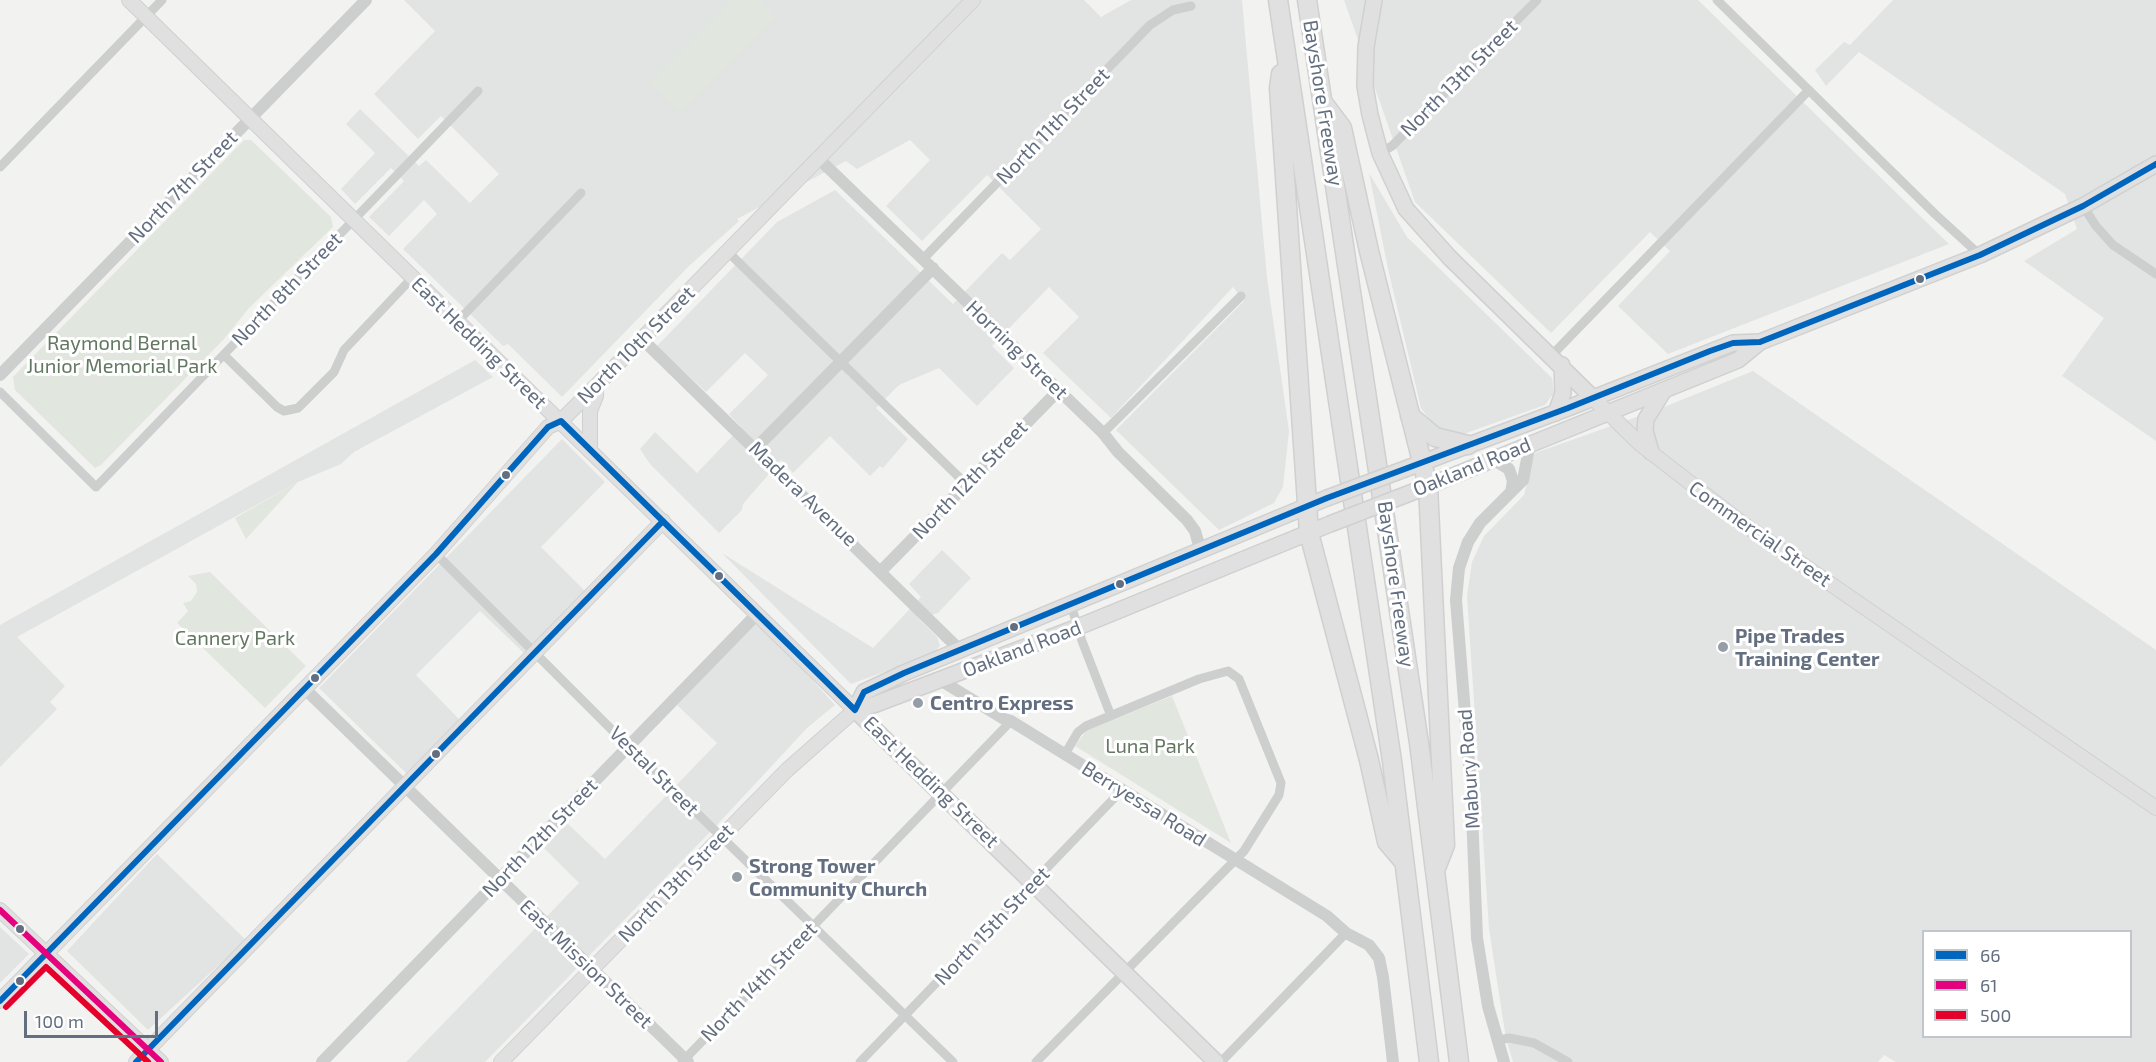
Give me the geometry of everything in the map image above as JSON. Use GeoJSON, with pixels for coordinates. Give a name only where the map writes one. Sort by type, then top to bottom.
{"type":"FeatureCollection","features":[{"type":"Feature","properties":{"kind":"highway","name":"Bayshore Freeway"},"geometry":{"type":"LineString","coordinates":[[1278,0],[1360,543],[1429,1062]]}},
{"type":"Feature","properties":{"kind":"highway","name":"Bayshore Freeway"},"geometry":{"type":"LineString","coordinates":[[1307,0],[1386,518],[1436,870],[1459,1062]]}},
{"type":"Feature","properties":{"kind":"highway"},"geometry":{"type":"LineString","coordinates":[[1285,49],[1279,88],[1309,532],[1369,760],[1387,842],[1404,862]]}},
{"type":"Feature","properties":{"kind":"highway"},"geometry":{"type":"LineString","coordinates":[[1322,102],[1342,128],[1369,251],[1410,417],[1423,488],[1445,845],[1436,870]]}},
{"type":"Feature","properties":{"kind":"highway"},"geometry":{"type":"LineString","coordinates":[[1410,417],[1435,437],[1468,445]]}},
{"type":"Feature","properties":{"kind":"main road","name":"East Hedding Street"},"geometry":{"type":"LineString","coordinates":[[129,0],[855,710],[943,792],[1219,1062]]}},
{"type":"Feature","properties":{"kind":"main road","name":"North 10th Street"},"geometry":{"type":"LineString","coordinates":[[0,1001],[436,554],[548,427],[561,421],[596,386],[973,0]]}},
{"type":"Feature","properties":{"kind":"main road","name":"Commercial Street"},"geometry":{"type":"LineString","coordinates":[[1374,0],[1368,28],[1365,86],[1380,153],[1406,209],[1450,258],[1651,452],[1742,523],[2156,808]]}},
{"type":"Feature","properties":{"kind":"main road","name":"Oakland Road"},"geometry":{"type":"LineString","coordinates":[[855,710],[1078,627],[1738,360],[1760,342],[1980,255],[2084,206],[2156,164]]}},
{"type":"Feature","properties":{"kind":"main road","name":"Oakland Road"},"geometry":{"type":"LineString","coordinates":[[855,710],[864,692],[1327,498],[1556,413],[1733,343],[1760,342]]}},
{"type":"Feature","properties":{"kind":"main road"},"geometry":{"type":"LineString","coordinates":[[1556,413],[1563,393],[1557,360]]}},
{"type":"Feature","properties":{"kind":"main road"},"geometry":{"type":"LineString","coordinates":[[591,451],[590,411],[596,396],[596,386]]}},
{"type":"Feature","properties":{"kind":"main road"},"geometry":{"type":"LineString","coordinates":[[1651,452],[1645,431],[1646,419],[1664,389]]}},
{"type":"Feature","properties":{"kind":"main road"},"geometry":{"type":"LineString","coordinates":[[136,1062],[663,521]]}},
{"type":"Feature","properties":{"kind":"main road","name":"North 13th Street"},"geometry":{"type":"LineString","coordinates":[[501,1062],[824,734],[855,710]]}},
{"type":"Feature","properties":{"kind":"main road"},"geometry":{"type":"LineString","coordinates":[[0,910],[160,1062]]}},
{"type":"Feature","properties":{"kind":"street"},"geometry":{"type":"LineString","coordinates":[[0,167],[162,0]]}},
{"type":"Feature","properties":{"kind":"street","name":"North 7th Street"},"geometry":{"type":"LineString","coordinates":[[0,375],[366,0]]}},
{"type":"Feature","properties":{"kind":"street","name":"North 13th Street"},"geometry":{"type":"LineString","coordinates":[[1380,153],[1392,146],[1537,0]]}},
{"type":"Feature","properties":{"kind":"street"},"geometry":{"type":"LineString","coordinates":[[1718,0],[1980,255]]}},
{"type":"Feature","properties":{"kind":"street","name":"North 11th Street"},"geometry":{"type":"LineString","coordinates":[[923,259],[1150,25],[1173,10],[1191,6]]}},
{"type":"Feature","properties":{"kind":"street"},"geometry":{"type":"LineString","coordinates":[[1557,360],[1809,90]]}},
{"type":"Feature","properties":{"kind":"street","name":"North 8th Street"},"geometry":{"type":"LineString","coordinates":[[0,392],[96,487],[478,91]]}},
{"type":"Feature","properties":{"kind":"street","name":"Horning Street"},"geometry":{"type":"LineString","coordinates":[[818,158],[1103,433],[1118,452],[1187,520],[1195,531],[1201,552]]}},
{"type":"Feature","properties":{"kind":"street"},"geometry":{"type":"LineString","coordinates":[[457,322],[581,194]]}},
{"type":"Feature","properties":{"kind":"street"},"geometry":{"type":"LineString","coordinates":[[2084,206],[2096,226],[2113,245],[2156,274]]}},
{"type":"Feature","properties":{"kind":"street"},"geometry":{"type":"LineString","coordinates":[[728,252],[966,484]]}},
{"type":"Feature","properties":{"kind":"street"},"geometry":{"type":"LineString","coordinates":[[756,448],[933,268]]}},
{"type":"Feature","properties":{"kind":"street"},"geometry":{"type":"LineString","coordinates":[[224,355],[277,407],[284,411],[298,408],[334,372],[344,350],[412,278]]}},
{"type":"Feature","properties":{"kind":"street"},"geometry":{"type":"LineString","coordinates":[[1103,433],[1241,296]]}},
{"type":"Feature","properties":{"kind":"street","name":"Madera Avenue"},"geometry":{"type":"LineString","coordinates":[[642,339],[882,570],[961,651]]}},
{"type":"Feature","properties":{"kind":"street","name":"North 12th Street"},"geometry":{"type":"LineString","coordinates":[[882,570],[1059,390]]}},
{"type":"Feature","properties":{"kind":"street","name":"Mabury Road"},"geometry":{"type":"LineString","coordinates":[[1503,1062],[1488,1006],[1477,938],[1471,789],[1456,600],[1459,568],[1468,542],[1480,523],[1523,480],[1530,444]]}},
{"type":"Feature","properties":{"kind":"street"},"geometry":{"type":"LineString","coordinates":[[1494,460],[1509,469],[1513,481],[1511,492]]}},
{"type":"Feature","properties":{"kind":"street","name":"Vestal Street"},"geometry":{"type":"LineString","coordinates":[[436,554],[629,747],[953,1062]]}},
{"type":"Feature","properties":{"kind":"street"},"geometry":{"type":"LineString","coordinates":[[1071,605],[1111,716]]}},
{"type":"Feature","properties":{"kind":"street","name":"North 12th Street"},"geometry":{"type":"LineString","coordinates":[[322,1062],[757,614]]}},
{"type":"Feature","properties":{"kind":"street"},"geometry":{"type":"LineString","coordinates":[[1036,1062],[1244,851],[1279,795],[1281,783],[1239,679],[1234,674],[1222,671],[1086,726],[1078,732],[1065,754]]}},
{"type":"Feature","properties":{"kind":"street","name":"Berryessa Road"},"geometry":{"type":"LineString","coordinates":[[939,680],[1065,754],[1327,916],[1346,933],[1369,945],[1379,958],[1393,1062]]}},
{"type":"Feature","properties":{"kind":"street","name":"East Mission Street"},"geometry":{"type":"LineString","coordinates":[[305,689],[685,1061]]}},
{"type":"Feature","properties":{"kind":"street","name":"North 14th Street"},"geometry":{"type":"LineString","coordinates":[[685,1061],[1011,721]]}},
{"type":"Feature","properties":{"kind":"street","name":"North 15th Street"},"geometry":{"type":"LineString","coordinates":[[860,1062],[1122,790]]}},
{"type":"Feature","properties":{"kind":"street"},"geometry":{"type":"LineString","coordinates":[[1219,1062],[1346,933]]}},
{"type":"Feature","properties":{"kind":"street"},"geometry":{"type":"LineString","coordinates":[[1498,1041],[1509,1038],[1534,1043],[1568,1062]]}},
{"type":"Feature","properties":{"kind":"shaded area"},"geometry":{"type":"Polygon","coordinates":[[[404,0],[1084,0],[1101,17],[1131,0],[1242,0],[1267,278],[1289,431],[1283,487],[1274,503],[1219,530],[1116,430],[1244,301],[1233,287],[1111,418],[1043,353],[1079,317],[1049,287],[992,346],[1014,368],[977,406],[939,368],[899,385],[876,408],[908,439],[883,468],[880,466],[870,476],[830,436],[793,473],[781,460],[743,504],[742,510],[719,533],[650,464],[640,449],[655,432],[697,473],[741,427],[729,414],[768,375],[745,353],[706,392],[657,346],[777,222],[835,190],[953,304],[1002,253],[1010,260],[1041,229],[987,175],[922,241],[886,206],[930,160],[910,140],[857,169],[846,161],[737,219],[739,221],[689,266],[562,397],[508,344],[503,346],[403,249],[437,214],[424,200],[389,236],[369,217],[404,181],[391,168],[355,204],[341,189],[375,153],[346,124],[360,109],[419,166],[426,160],[470,203],[499,174],[441,116],[418,139],[374,94],[435,31],[404,0]]]}},
{"type":"Feature","properties":{"kind":"shaded area"},"geometry":{"type":"Polygon","coordinates":[[[1344,0],[1698,0],[1949,244],[1668,354],[1618,306],[1670,251],[1650,232],[1551,333],[1415,202],[1344,0]]]}},
{"type":"Feature","properties":{"kind":"shaded area"},"geometry":{"type":"Polygon","coordinates":[[[1893,0],[2156,0],[2156,441],[2062,376],[2104,318],[2024,261],[2077,229],[2065,194],[1859,52],[1826,86],[1815,70],[1844,42],[1850,45],[1893,0]]]}},
{"type":"Feature","properties":{"kind":"shaded area"},"geometry":{"type":"Polygon","coordinates":[[[1369,173],[1407,237],[1552,378],[1554,393],[1545,405],[1455,437],[1436,429],[1421,408],[1388,269],[1369,173]]]}},
{"type":"Feature","properties":{"kind":"shaded area"},"geometry":{"type":"Polygon","coordinates":[[[475,360],[493,377],[354,452],[341,464],[298,482],[17,637],[65,686],[50,702],[57,709],[0,767],[0,625],[475,360]]]}},
{"type":"Feature","properties":{"kind":"shaded area"},"geometry":{"type":"Polygon","coordinates":[[[1753,371],[2156,650],[2156,1062],[1896,1062],[1884,1055],[1878,1062],[1513,1062],[1506,1039],[1489,929],[1467,596],[1472,562],[1484,536],[1524,495],[1535,453],[1659,409],[1753,371]]]}},
{"type":"Feature","properties":{"kind":"shaded area"},"geometry":{"type":"Polygon","coordinates":[[[562,439],[605,482],[541,547],[585,591],[525,654],[480,611],[416,675],[460,720],[407,774],[319,688],[562,439]]]}},
{"type":"Feature","properties":{"kind":"shaded area"},"geometry":{"type":"Polygon","coordinates":[[[942,550],[971,578],[938,613],[919,619],[937,637],[940,646],[933,654],[851,684],[722,553],[873,648],[921,597],[909,584],[942,550]]]}},
{"type":"Feature","properties":{"kind":"shaded area"},"geometry":{"type":"Polygon","coordinates":[[[758,620],[835,705],[807,728],[717,825],[485,1062],[406,1062],[579,883],[544,848],[567,823],[605,859],[717,743],[677,705],[758,620]]]}},
{"type":"Feature","properties":{"kind":"shaded area"},"geometry":{"type":"Polygon","coordinates":[[[157,854],[246,940],[148,1030],[67,951],[157,854]]]}},
{"type":"Feature","properties":{"kind":"shaded area"},"geometry":{"type":"Polygon","coordinates":[[[0,927],[29,954],[0,983],[0,927]]]}},
{"type":"Feature","properties":{"kind":"green space"},"geometry":{"type":"Polygon","coordinates":[[[732,0],[757,0],[775,18],[681,113],[650,83],[732,0]]]}},
{"type":"Feature","properties":{"kind":"green space","name":"Raymond Bernal Junior Memorial Park"},"geometry":{"type":"Polygon","coordinates":[[[244,140],[251,140],[331,217],[333,227],[249,308],[224,339],[101,465],[95,468],[15,390],[13,377],[244,140]]]}},
{"type":"Feature","properties":{"kind":"green space"},"geometry":{"type":"Polygon","coordinates":[[[298,482],[246,539],[235,518],[298,482]]]}},
{"type":"Feature","properties":{"kind":"green space","name":"Cannery Park"},"geometry":{"type":"Polygon","coordinates":[[[210,572],[306,666],[265,708],[177,623],[188,611],[183,603],[191,601],[197,592],[196,584],[188,576],[210,572]]]}},
{"type":"Feature","properties":{"kind":"green space","name":"Luna Park"},"geometry":{"type":"Polygon","coordinates":[[[1172,696],[1231,843],[1075,746],[1087,730],[1172,696]]]}},
{"type":"Feature","properties":{"kind":"transit line","name":"66"},"geometry":{"type":"LineString","coordinates":[[855,710],[864,692],[904,673],[1327,498],[1568,408],[1710,351],[1733,343],[1760,342],[1980,255],[2083,206],[2156,164]]}},
{"type":"Feature","properties":{"kind":"transit line","name":"66"},"geometry":{"type":"LineString","coordinates":[[0,1001],[436,554],[548,427],[561,421],[855,710]]}},
{"type":"Feature","properties":{"kind":"transit line","name":"66"},"geometry":{"type":"LineString","coordinates":[[136,1062],[663,521]]}},
{"type":"Feature","properties":{"kind":"transit line","name":"61"},"geometry":{"type":"LineString","coordinates":[[0,910],[161,1062]]}},
{"type":"Feature","properties":{"kind":"transit line","name":"500"},"geometry":{"type":"LineString","coordinates":[[6,1007],[46,967],[148,1062]]}},
{"type":"Feature","properties":{"kind":"place","name":"Pipe Trades Training Center"},"geometry":{"type":"Point","coordinates":[1723,647]}},
{"type":"Feature","properties":{"kind":"place","name":"Centro Express"},"geometry":{"type":"Point","coordinates":[918,703]}},
{"type":"Feature","properties":{"kind":"place","name":"Strong Tower Community Church"},"geometry":{"type":"Point","coordinates":[737,877]}}]}
